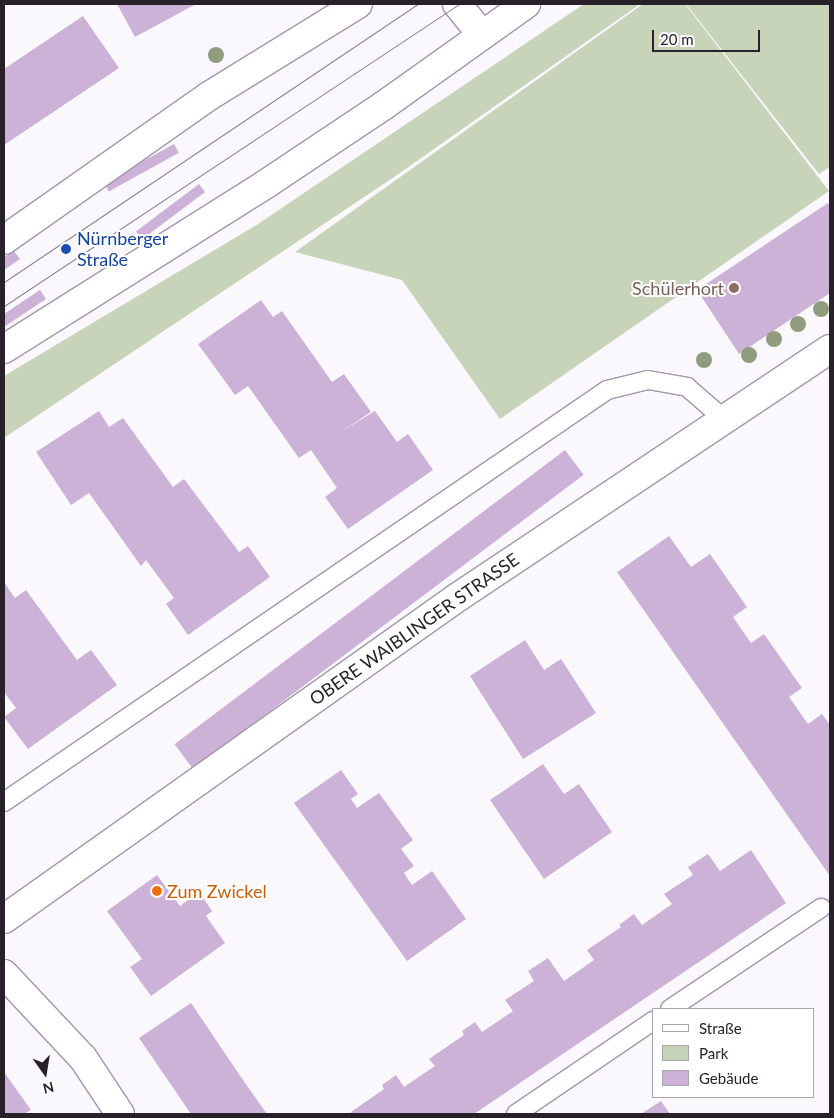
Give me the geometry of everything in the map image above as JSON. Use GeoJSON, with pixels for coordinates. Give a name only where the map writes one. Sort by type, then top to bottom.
{"type":"FeatureCollection","features":[{"type":"Feature","properties":{"kind":"street"},"geometry":{"type":"LineString","coordinates":[[4,240],[209,96],[358,4]]}},
{"type":"Feature","properties":{"kind":"street"},"geometry":{"type":"LineString","coordinates":[[457,4],[482,35]]}},
{"type":"Feature","properties":{"kind":"street"},"geometry":{"type":"LineString","coordinates":[[4,349],[266,184],[383,106],[526,4]]}},
{"type":"Feature","properties":{"kind":"street","name":"OBERE WAIBLINGER STRASSE"},"geometry":{"type":"LineString","coordinates":[[4,919],[458,597],[830,349]]}},
{"type":"Feature","properties":{"kind":"street"},"geometry":{"type":"LineString","coordinates":[[4,974],[83,1058],[120,1114]]}},
{"type":"Feature","properties":{"kind":"lane"},"geometry":{"type":"LineString","coordinates":[[4,802],[607,390],[648,380],[687,387],[724,419]]}},
{"type":"Feature","properties":{"kind":"lane"},"geometry":{"type":"LineString","coordinates":[[671,1008],[821,908]]}},
{"type":"Feature","properties":{"kind":"lane"},"geometry":{"type":"LineString","coordinates":[[516,1114],[652,1022]]}},
{"type":"Feature","properties":{"kind":"green space"},"geometry":{"type":"Polygon","coordinates":[[[584,4],[640,4],[400,173],[4,438],[4,376],[258,224],[584,4]]]}},
{"type":"Feature","properties":{"kind":"green space"},"geometry":{"type":"Polygon","coordinates":[[[643,4],[685,4],[829,191],[500,419],[402,280],[295,252],[643,4]]]}},
{"type":"Feature","properties":{"kind":"green space"},"geometry":{"type":"Polygon","coordinates":[[[686,4],[830,4],[830,167],[819,174],[686,4]]]}},
{"type":"Feature","properties":{"kind":"building"},"geometry":{"type":"Polygon","coordinates":[[[117,4],[196,4],[135,37],[117,4]]]}},
{"type":"Feature","properties":{"kind":"building"},"geometry":{"type":"Polygon","coordinates":[[[83,16],[119,68],[4,145],[4,69],[83,16]]]}},
{"type":"Feature","properties":{"kind":"building"},"geometry":{"type":"Polygon","coordinates":[[[174,144],[179,153],[109,192],[104,183],[174,144]]]}},
{"type":"Feature","properties":{"kind":"building"},"geometry":{"type":"Polygon","coordinates":[[[199,184],[205,192],[142,240],[136,232],[199,184]]]}},
{"type":"Feature","properties":{"kind":"building"},"geometry":{"type":"Polygon","coordinates":[[[828,203],[830,207],[830,293],[739,354],[697,290],[828,203]]]}},
{"type":"Feature","properties":{"kind":"building"},"geometry":{"type":"Polygon","coordinates":[[[14,251],[20,259],[4,270],[4,257],[14,251]]]}},
{"type":"Feature","properties":{"kind":"building"},"geometry":{"type":"Polygon","coordinates":[[[40,290],[46,299],[4,327],[4,314],[40,290]]]}},
{"type":"Feature","properties":{"kind":"building"},"geometry":{"type":"Polygon","coordinates":[[[261,300],[273,317],[282,311],[332,382],[344,374],[371,412],[339,433],[375,411],[397,442],[408,434],[433,470],[348,529],[325,497],[337,488],[311,450],[299,458],[248,386],[235,395],[198,344],[261,300]]]}},
{"type":"Feature","properties":{"kind":"building"},"geometry":{"type":"Polygon","coordinates":[[[99,411],[109,427],[123,418],[173,487],[184,479],[239,552],[248,546],[270,577],[188,635],[166,604],[174,598],[146,560],[141,566],[89,493],[71,505],[36,452],[99,411]]]}},
{"type":"Feature","properties":{"kind":"building"},"geometry":{"type":"Polygon","coordinates":[[[565,450],[584,475],[193,769],[174,744],[565,450]]]}},
{"type":"Feature","properties":{"kind":"building"},"geometry":{"type":"Polygon","coordinates":[[[669,536],[691,567],[710,554],[747,607],[733,617],[751,643],[764,634],[802,688],[789,697],[808,724],[822,714],[830,725],[830,876],[617,572],[669,536]]]}},
{"type":"Feature","properties":{"kind":"building"},"geometry":{"type":"Polygon","coordinates":[[[4,582],[15,598],[26,590],[77,660],[91,650],[117,685],[28,749],[4,717],[16,708],[4,692],[4,582]]]}},
{"type":"Feature","properties":{"kind":"building"},"geometry":{"type":"Polygon","coordinates":[[[525,640],[544,670],[561,659],[596,713],[523,759],[470,676],[525,640]]]}},
{"type":"Feature","properties":{"kind":"building"},"geometry":{"type":"Polygon","coordinates":[[[543,764],[564,794],[579,784],[612,832],[544,879],[490,800],[543,764]]]}},
{"type":"Feature","properties":{"kind":"building"},"geometry":{"type":"Polygon","coordinates":[[[341,770],[358,794],[351,799],[357,808],[379,793],[413,840],[401,849],[414,866],[404,873],[412,885],[432,871],[466,919],[407,961],[294,803],[341,770]]]}},
{"type":"Feature","properties":{"kind":"building"},"geometry":{"type":"Polygon","coordinates":[[[751,850],[786,903],[474,1114],[352,1114],[351,1112],[384,1089],[382,1085],[396,1075],[404,1087],[435,1066],[429,1059],[464,1035],[462,1031],[475,1022],[482,1032],[513,1011],[505,1000],[534,981],[528,971],[548,958],[564,981],[594,960],[587,950],[621,927],[619,925],[634,914],[642,925],[672,904],[664,894],[693,875],[688,867],[708,854],[720,871],[751,850]]]}},
{"type":"Feature","properties":{"kind":"building"},"geometry":{"type":"Polygon","coordinates":[[[157,875],[180,906],[199,892],[212,911],[206,916],[225,943],[151,996],[130,967],[142,959],[107,911],[157,875]]]}},
{"type":"Feature","properties":{"kind":"building"},"geometry":{"type":"Polygon","coordinates":[[[191,1003],[267,1114],[191,1114],[139,1038],[191,1003]]]}},
{"type":"Feature","properties":{"kind":"building"},"geometry":{"type":"Polygon","coordinates":[[[4,1072],[31,1110],[24,1114],[4,1114],[4,1072]]]}},
{"type":"Feature","properties":{"kind":"building"},"geometry":{"type":"Polygon","coordinates":[[[661,1101],[670,1114],[641,1114],[661,1101]]]}},
{"type":"Feature","properties":{"kind":"tram line"},"geometry":{"type":"LineString","coordinates":[[4,282],[417,4]]}},
{"type":"Feature","properties":{"kind":"tram line"},"geometry":{"type":"LineString","coordinates":[[4,306],[459,4]]}},
{"type":"Feature","properties":{"kind":"place","name":"Nürnberger Straße"},"geometry":{"type":"Point","coordinates":[66,249]}},
{"type":"Feature","properties":{"kind":"place","name":"Schülerhort"},"geometry":{"type":"Point","coordinates":[734,288]}},
{"type":"Feature","properties":{"kind":"place","name":"Zum Zwickel"},"geometry":{"type":"Point","coordinates":[157,891]}}]}
